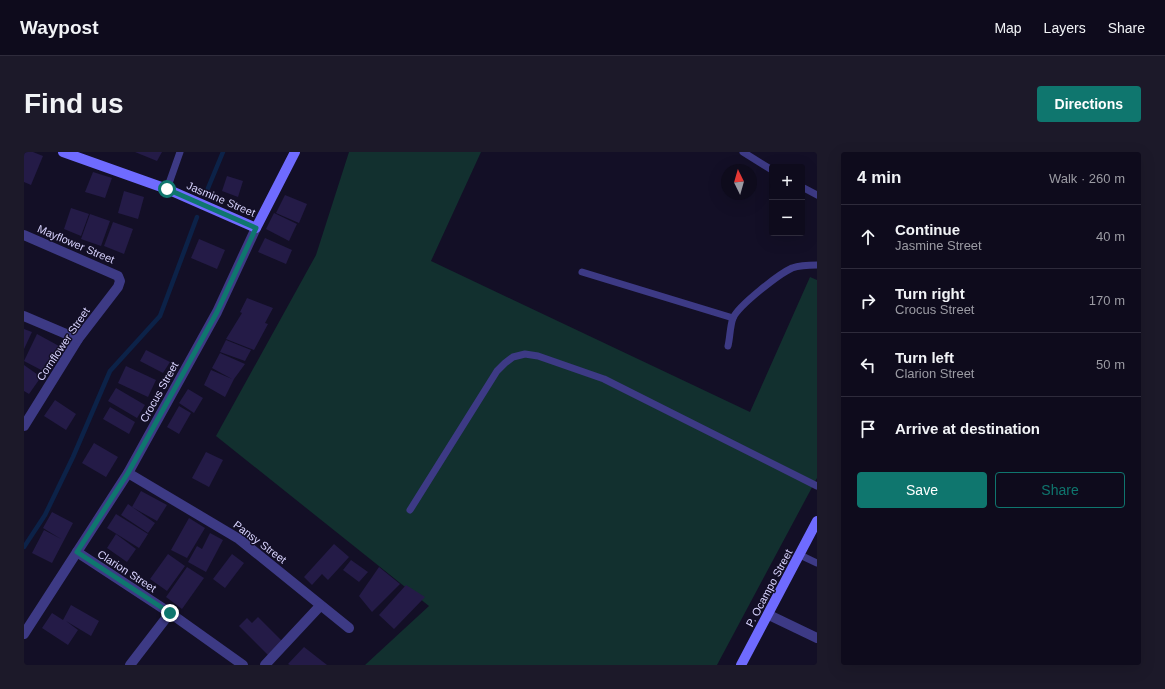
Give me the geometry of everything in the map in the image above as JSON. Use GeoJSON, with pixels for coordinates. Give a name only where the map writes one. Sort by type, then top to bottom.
{"type":"FeatureCollection","features":[{"type":"Feature","properties":{"kind":"street","name":"Jasmine Street"},"geometry":{"type":"LineString","coordinates":[[63,152],[78,155],[167,189],[256,228]]}},
{"type":"Feature","properties":{"kind":"street","name":"Crocus Street"},"geometry":{"type":"LineString","coordinates":[[24,634],[128,473],[217,312],[256,228],[295,152]]}},
{"type":"Feature","properties":{"kind":"street","name":"Mayflower Street"},"geometry":{"type":"LineString","coordinates":[[24,235],[118,276]]}},
{"type":"Feature","properties":{"kind":"street","name":"Cornflower Street"},"geometry":{"type":"LineString","coordinates":[[24,426],[78,339],[118,287],[120,281],[118,276]]}},
{"type":"Feature","properties":{"kind":"street"},"geometry":{"type":"LineString","coordinates":[[24,316],[78,339]]}},
{"type":"Feature","properties":{"kind":"street","name":"Pansy Street"},"geometry":{"type":"LineString","coordinates":[[128,473],[239,539],[349,628]]}},
{"type":"Feature","properties":{"kind":"street","name":"P. Ocampo Street"},"geometry":{"type":"LineString","coordinates":[[741,665],[769,615],[817,522]]}},
{"type":"Feature","properties":{"kind":"street","name":"Clarion Street"},"geometry":{"type":"LineString","coordinates":[[77,552],[170,613],[243,665]]}},
{"type":"Feature","properties":{"kind":"street"},"geometry":{"type":"LineString","coordinates":[[265,665],[320,606]]}},
{"type":"Feature","properties":{"kind":"street"},"geometry":{"type":"LineString","coordinates":[[130,665],[170,613]]}},
{"type":"Feature","properties":{"kind":"street"},"geometry":{"type":"LineString","coordinates":[[769,615],[817,638]]}},
{"type":"Feature","properties":{"kind":"lane"},"geometry":{"type":"LineString","coordinates":[[167,189],[180,152]]}},
{"type":"Feature","properties":{"kind":"lane"},"geometry":{"type":"LineString","coordinates":[[743,152],[769,168]]}},
{"type":"Feature","properties":{"kind":"lane"},"geometry":{"type":"LineString","coordinates":[[805,189],[817,195]]}},
{"type":"Feature","properties":{"kind":"lane"},"geometry":{"type":"LineString","coordinates":[[728,346],[733,318],[742,307],[778,276],[793,268],[805,265],[817,266]]}},
{"type":"Feature","properties":{"kind":"lane"},"geometry":{"type":"LineString","coordinates":[[582,272],[733,318]]}},
{"type":"Feature","properties":{"kind":"lane"},"geometry":{"type":"LineString","coordinates":[[410,510],[497,372],[513,357],[524,354],[538,356],[604,379],[817,486]]}},
{"type":"Feature","properties":{"kind":"lane"},"geometry":{"type":"LineString","coordinates":[[800,555],[817,563]]}},
{"type":"Feature","properties":{"kind":"green space"},"geometry":{"type":"Polygon","coordinates":[[[349,152],[481,152],[431,261],[750,412],[810,277],[817,280],[817,478],[717,665],[365,665],[429,606],[216,436],[316,255],[349,152]]]}},
{"type":"Feature","properties":{"kind":"building"},"geometry":{"type":"Polygon","coordinates":[[[24,152],[33,152],[43,156],[31,185],[24,182],[24,152]]]}},
{"type":"Feature","properties":{"kind":"building"},"geometry":{"type":"Polygon","coordinates":[[[135,152],[162,152],[157,161],[135,152]]]}},
{"type":"Feature","properties":{"kind":"building"},"geometry":{"type":"Polygon","coordinates":[[[93,172],[112,178],[105,198],[85,192],[93,172]]]}},
{"type":"Feature","properties":{"kind":"building"},"geometry":{"type":"Polygon","coordinates":[[[227,176],[243,181],[238,197],[222,191],[227,176]]]}},
{"type":"Feature","properties":{"kind":"building"},"geometry":{"type":"Polygon","coordinates":[[[124,191],[144,197],[138,219],[118,213],[124,191]]]}},
{"type":"Feature","properties":{"kind":"building"},"geometry":{"type":"Polygon","coordinates":[[[285,195],[307,204],[299,223],[276,213],[285,195]]]}},
{"type":"Feature","properties":{"kind":"building"},"geometry":{"type":"Polygon","coordinates":[[[71,208],[89,214],[81,236],[64,229],[71,208]]]}},
{"type":"Feature","properties":{"kind":"building"},"geometry":{"type":"Polygon","coordinates":[[[274,213],[297,224],[289,241],[266,229],[274,213]]]}},
{"type":"Feature","properties":{"kind":"building"},"geometry":{"type":"Polygon","coordinates":[[[90,214],[110,221],[101,246],[81,239],[90,214]]]}},
{"type":"Feature","properties":{"kind":"building"},"geometry":{"type":"Polygon","coordinates":[[[113,222],[133,229],[124,254],[104,246],[113,222]]]}},
{"type":"Feature","properties":{"kind":"building"},"geometry":{"type":"Polygon","coordinates":[[[265,238],[292,250],[286,264],[258,252],[265,238]]]}},
{"type":"Feature","properties":{"kind":"building"},"geometry":{"type":"Polygon","coordinates":[[[199,239],[225,250],[217,269],[191,258],[199,239]]]}},
{"type":"Feature","properties":{"kind":"building"},"geometry":{"type":"Polygon","coordinates":[[[247,298],[273,308],[265,323],[268,324],[254,350],[226,339],[242,313],[240,312],[247,298]]]}},
{"type":"Feature","properties":{"kind":"building"},"geometry":{"type":"Polygon","coordinates":[[[24,329],[32,332],[24,349],[24,329]]]}},
{"type":"Feature","properties":{"kind":"building"},"geometry":{"type":"Polygon","coordinates":[[[37,334],[59,346],[45,372],[24,361],[37,334]]]}},
{"type":"Feature","properties":{"kind":"building"},"geometry":{"type":"Polygon","coordinates":[[[226,340],[251,350],[245,361],[220,352],[226,340]]]}},
{"type":"Feature","properties":{"kind":"building"},"geometry":{"type":"Polygon","coordinates":[[[146,350],[170,362],[163,373],[140,361],[146,350]]]}},
{"type":"Feature","properties":{"kind":"building"},"geometry":{"type":"Polygon","coordinates":[[[220,353],[245,364],[234,379],[225,397],[204,385],[211,370],[232,379],[212,368],[220,353]]]}},
{"type":"Feature","properties":{"kind":"building"},"geometry":{"type":"Polygon","coordinates":[[[24,365],[41,377],[29,394],[24,391],[24,365]]]}},
{"type":"Feature","properties":{"kind":"building"},"geometry":{"type":"Polygon","coordinates":[[[126,366],[156,380],[148,397],[118,383],[126,366]]]}},
{"type":"Feature","properties":{"kind":"building"},"geometry":{"type":"Polygon","coordinates":[[[116,388],[145,405],[137,418],[108,401],[116,388]]]}},
{"type":"Feature","properties":{"kind":"building"},"geometry":{"type":"Polygon","coordinates":[[[188,389],[203,398],[194,413],[179,403],[188,389]]]}},
{"type":"Feature","properties":{"kind":"building"},"geometry":{"type":"Polygon","coordinates":[[[55,400],[76,414],[66,430],[44,416],[55,400]]]}},
{"type":"Feature","properties":{"kind":"building"},"geometry":{"type":"Polygon","coordinates":[[[179,406],[191,413],[179,434],[167,427],[179,406]]]}},
{"type":"Feature","properties":{"kind":"building"},"geometry":{"type":"Polygon","coordinates":[[[110,407],[135,422],[129,434],[103,419],[110,407]]]}},
{"type":"Feature","properties":{"kind":"building"},"geometry":{"type":"Polygon","coordinates":[[[94,443],[118,457],[106,477],[82,463],[94,443]]]}},
{"type":"Feature","properties":{"kind":"building"},"geometry":{"type":"Polygon","coordinates":[[[206,452],[223,460],[209,487],[192,478],[206,452]]]}},
{"type":"Feature","properties":{"kind":"building"},"geometry":{"type":"Polygon","coordinates":[[[141,491],[167,505],[157,521],[132,507],[141,491]]]}},
{"type":"Feature","properties":{"kind":"building"},"geometry":{"type":"Polygon","coordinates":[[[128,504],[155,523],[148,533],[121,515],[128,504]]]}},
{"type":"Feature","properties":{"kind":"building"},"geometry":{"type":"Polygon","coordinates":[[[52,512],[73,523],[52,563],[32,553],[44,530],[61,539],[43,528],[52,512]]]}},
{"type":"Feature","properties":{"kind":"building"},"geometry":{"type":"Polygon","coordinates":[[[116,514],[148,534],[139,548],[107,528],[116,514]]]}},
{"type":"Feature","properties":{"kind":"building"},"geometry":{"type":"Polygon","coordinates":[[[189,518],[205,528],[187,558],[171,550],[189,518]]]}},
{"type":"Feature","properties":{"kind":"building"},"geometry":{"type":"Polygon","coordinates":[[[210,533],[223,540],[206,572],[188,562],[197,546],[202,549],[210,533]]]}},
{"type":"Feature","properties":{"kind":"building"},"geometry":{"type":"Polygon","coordinates":[[[116,534],[136,549],[127,562],[107,548],[116,534]]]}},
{"type":"Feature","properties":{"kind":"building"},"geometry":{"type":"Polygon","coordinates":[[[334,544],[349,557],[328,580],[322,574],[312,585],[304,577],[334,544]]]}},
{"type":"Feature","properties":{"kind":"building"},"geometry":{"type":"Polygon","coordinates":[[[168,554],[185,566],[167,591],[150,579],[168,554]]]}},
{"type":"Feature","properties":{"kind":"building"},"geometry":{"type":"Polygon","coordinates":[[[232,554],[244,563],[225,588],[213,579],[232,554]]]}},
{"type":"Feature","properties":{"kind":"building"},"geometry":{"type":"Polygon","coordinates":[[[351,560],[368,572],[359,582],[343,570],[351,560]]]}},
{"type":"Feature","properties":{"kind":"building"},"geometry":{"type":"Polygon","coordinates":[[[187,567],[204,578],[182,609],[166,597],[187,567]]]}},
{"type":"Feature","properties":{"kind":"building"},"geometry":{"type":"Polygon","coordinates":[[[379,567],[400,584],[372,612],[359,596],[379,567]]]}},
{"type":"Feature","properties":{"kind":"building"},"geometry":{"type":"Polygon","coordinates":[[[406,585],[425,597],[394,629],[379,615],[406,585]]]}},
{"type":"Feature","properties":{"kind":"building"},"geometry":{"type":"Polygon","coordinates":[[[71,605],[99,621],[91,636],[66,621],[78,630],[68,645],[42,628],[52,613],[63,620],[71,605]]]}},
{"type":"Feature","properties":{"kind":"building"},"geometry":{"type":"Polygon","coordinates":[[[258,617],[282,641],[268,655],[239,626],[247,618],[252,623],[258,617]]]}},
{"type":"Feature","properties":{"kind":"building"},"geometry":{"type":"Polygon","coordinates":[[[304,647],[327,665],[288,664],[304,647]]]}},
{"type":"Feature","properties":{"kind":"waterway"},"geometry":{"type":"LineString","coordinates":[[206,193],[223,152]]}},
{"type":"Feature","properties":{"kind":"waterway"},"geometry":{"type":"LineString","coordinates":[[24,547],[45,515],[73,457],[110,371],[160,316],[197,217]]}},
{"type":"Feature","properties":{"kind":"route"},"geometry":{"type":"LineString","coordinates":[[167,189],[256,228],[217,312],[128,473],[77,552],[170,613]]}}]}
